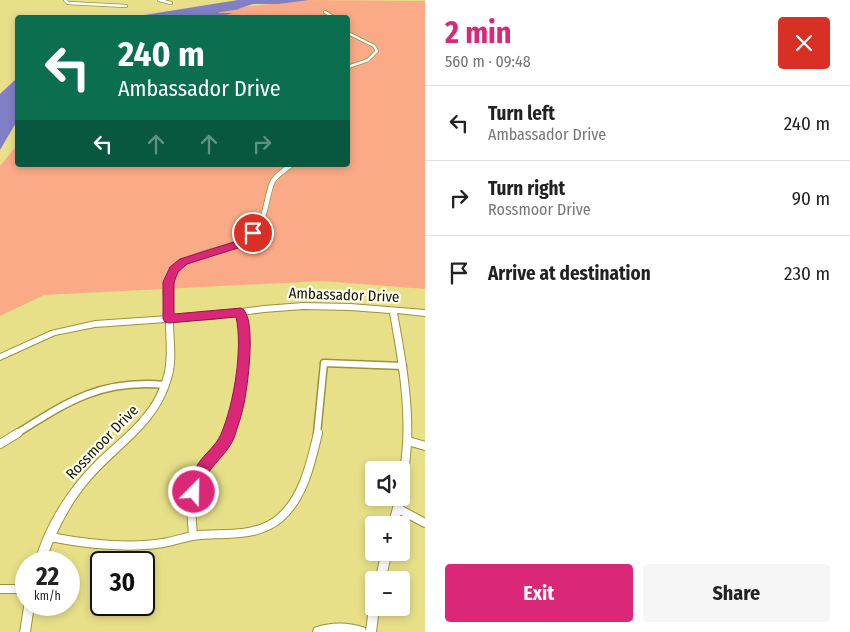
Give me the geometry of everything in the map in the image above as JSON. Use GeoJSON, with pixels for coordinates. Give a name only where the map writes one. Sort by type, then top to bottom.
{"type":"FeatureCollection","features":[{"type":"Feature","properties":{"kind":"street"},"geometry":{"type":"LineString","coordinates":[[65,0],[68,3],[126,6]]}},
{"type":"Feature","properties":{"kind":"street"},"geometry":{"type":"LineString","coordinates":[[104,5],[110,0]]}},
{"type":"Feature","properties":{"kind":"street"},"geometry":{"type":"LineString","coordinates":[[159,0],[171,3]]}},
{"type":"Feature","properties":{"kind":"street"},"geometry":{"type":"LineString","coordinates":[[325,12],[330,15]]}},
{"type":"Feature","properties":{"kind":"street"},"geometry":{"type":"LineString","coordinates":[[350,34],[374,46],[377,51],[371,58],[350,66]]}},
{"type":"Feature","properties":{"kind":"street","name":"Rossmoor Drive"},"geometry":{"type":"LineString","coordinates":[[44,551],[50,536],[73,494],[97,466],[128,440],[147,420],[160,398],[170,362],[168,291],[174,270],[188,259],[232,246],[247,239],[257,227],[267,207],[272,181],[288,167]]}},
{"type":"Feature","properties":{"kind":"street","name":"Ambassador Drive"},"geometry":{"type":"LineString","coordinates":[[0,357],[44,336],[74,327],[95,324],[312,306],[425,313]]}},
{"type":"Feature","properties":{"kind":"street"},"geometry":{"type":"LineString","coordinates":[[393,310],[408,405],[408,441],[405,461]]}},
{"type":"Feature","properties":{"kind":"street"},"geometry":{"type":"LineString","coordinates":[[193,536],[191,507],[196,484],[204,468],[217,453],[227,437],[240,394],[244,360],[244,326],[241,312]]}},
{"type":"Feature","properties":{"kind":"street"},"geometry":{"type":"LineString","coordinates":[[50,536],[98,545],[122,546],[165,542],[193,536],[257,530],[274,524],[287,513],[299,492],[313,452],[321,410],[324,363],[403,366]]}},
{"type":"Feature","properties":{"kind":"street"},"geometry":{"type":"LineString","coordinates":[[0,444],[54,408],[107,386],[132,382],[165,385]]}},
{"type":"Feature","properties":{"kind":"street"},"geometry":{"type":"LineString","coordinates":[[408,441],[425,446]]}},
{"type":"Feature","properties":{"kind":"street"},"geometry":{"type":"LineString","coordinates":[[395,516],[397,508],[425,523]]}},
{"type":"Feature","properties":{"kind":"street"},"geometry":{"type":"LineString","coordinates":[[0,589],[15,588]]}},
{"type":"Feature","properties":{"kind":"street"},"geometry":{"type":"LineString","coordinates":[[24,632],[27,616]]}},
{"type":"Feature","properties":{"kind":"street"},"geometry":{"type":"LineString","coordinates":[[371,632],[373,616]]}},
{"type":"Feature","properties":{"kind":"street"},"geometry":{"type":"LineString","coordinates":[[318,632],[339,628],[361,632]]}},
{"type":"Feature","properties":{"kind":"shaded area"},"geometry":{"type":"Polygon","coordinates":[[[238,0],[309,0],[278,4],[253,4],[238,9],[241,9],[218,13],[233,13],[226,15],[144,15],[238,0]]]}},
{"type":"Feature","properties":{"kind":"shaded area"},"geometry":{"type":"Polygon","coordinates":[[[305,0],[425,1],[425,289],[323,281],[44,295],[0,316],[0,166],[15,147],[15,167],[350,167],[350,15],[205,15],[243,7],[305,0]]]}},
{"type":"Feature","properties":{"kind":"shaded area"},"geometry":{"type":"Polygon","coordinates":[[[15,80],[15,124],[0,150],[0,94],[15,80]]]}},
{"type":"Feature","properties":{"kind":"route"},"geometry":{"type":"LineString","coordinates":[[194,492],[199,476],[227,437],[237,409],[243,376],[244,326],[241,312],[169,319],[169,282],[174,270],[184,261],[237,244],[247,239],[253,233]]}}]}
